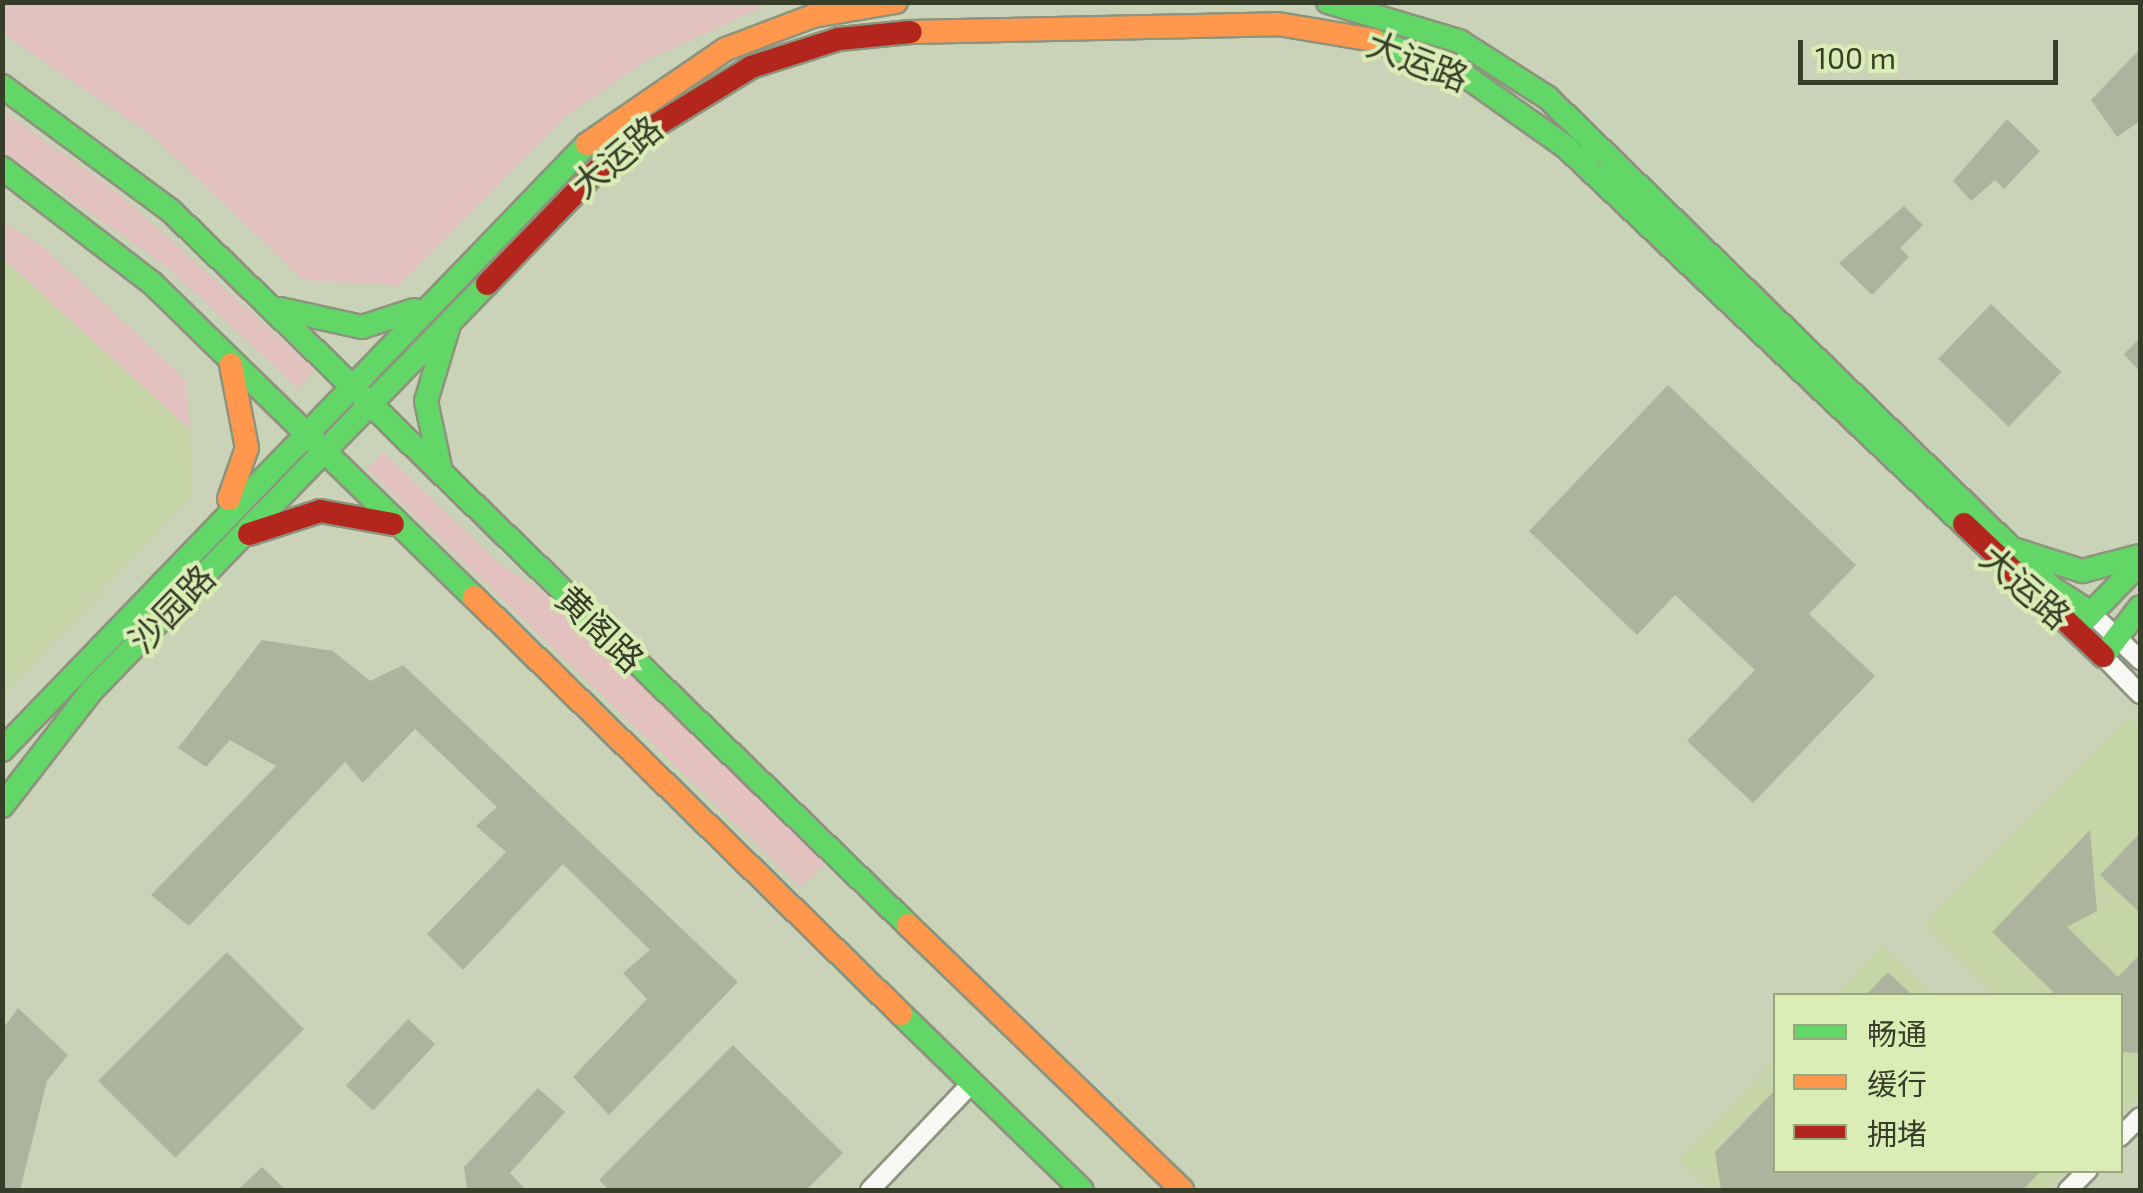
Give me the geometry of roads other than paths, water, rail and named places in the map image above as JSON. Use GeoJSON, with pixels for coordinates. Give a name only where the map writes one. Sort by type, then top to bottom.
{"type":"FeatureCollection","features":[{"type":"Feature","properties":{"kind":"street","name":"大运路"},"geometry":{"type":"LineString","coordinates":[[331,401],[568,158],[644,96],[774,29],[896,2]]}},
{"type":"Feature","properties":{"kind":"street"},"geometry":{"type":"LineString","coordinates":[[1153,2],[1168,14]]}},
{"type":"Feature","properties":{"kind":"street","name":"大运路"},"geometry":{"type":"LineString","coordinates":[[1328,2],[1459,41],[1548,98],[2111,648]]}},
{"type":"Feature","properties":{"kind":"street","name":"大运路"},"geometry":{"type":"LineString","coordinates":[[352,420],[619,148],[751,67],[885,33],[1168,14],[1321,28],[1414,52],[1495,91],[1566,147],[2084,621]]}},
{"type":"Feature","properties":{"kind":"street","name":"黄阁路"},"geometry":{"type":"LineString","coordinates":[[2,86],[126,173],[259,296],[1182,1190]]}},
{"type":"Feature","properties":{"kind":"street","name":"黄阁路"},"geometry":{"type":"LineString","coordinates":[[2,168],[104,242],[223,352],[1082,1190]]}},
{"type":"Feature","properties":{"kind":"street"},"geometry":{"type":"LineString","coordinates":[[259,296],[312,322],[348,327],[428,302]]}},
{"type":"Feature","properties":{"kind":"street"},"geometry":{"type":"LineString","coordinates":[[444,476],[426,401],[430,371],[460,306]]}},
{"type":"Feature","properties":{"kind":"street"},"geometry":{"type":"LineString","coordinates":[[217,518],[248,448],[244,397],[223,352]]}},
{"type":"Feature","properties":{"kind":"street","name":"沙园路"},"geometry":{"type":"LineString","coordinates":[[2,750],[331,401]]}},
{"type":"Feature","properties":{"kind":"street","name":"沙园路"},"geometry":{"type":"LineString","coordinates":[[2,806],[92,690],[352,420]]}},
{"type":"Feature","properties":{"kind":"street"},"geometry":{"type":"LineString","coordinates":[[232,544],[320,510],[404,529]]}},
{"type":"Feature","properties":{"kind":"street"},"geometry":{"type":"LineString","coordinates":[[2010,548],[2082,572],[2140,559]]}},
{"type":"Feature","properties":{"kind":"street"},"geometry":{"type":"LineString","coordinates":[[2084,621],[2140,559]]}},
{"type":"Feature","properties":{"kind":"street"},"geometry":{"type":"LineString","coordinates":[[2111,648],[2140,607]]}},
{"type":"Feature","properties":{"kind":"street"},"geometry":{"type":"LineString","coordinates":[[2111,648],[2140,660]]}},
{"type":"Feature","properties":{"kind":"street"},"geometry":{"type":"LineString","coordinates":[[2111,648],[2140,694]]}},
{"type":"Feature","properties":{"kind":"street"},"geometry":{"type":"LineString","coordinates":[[870,1190],[972,1083]]}}]}
